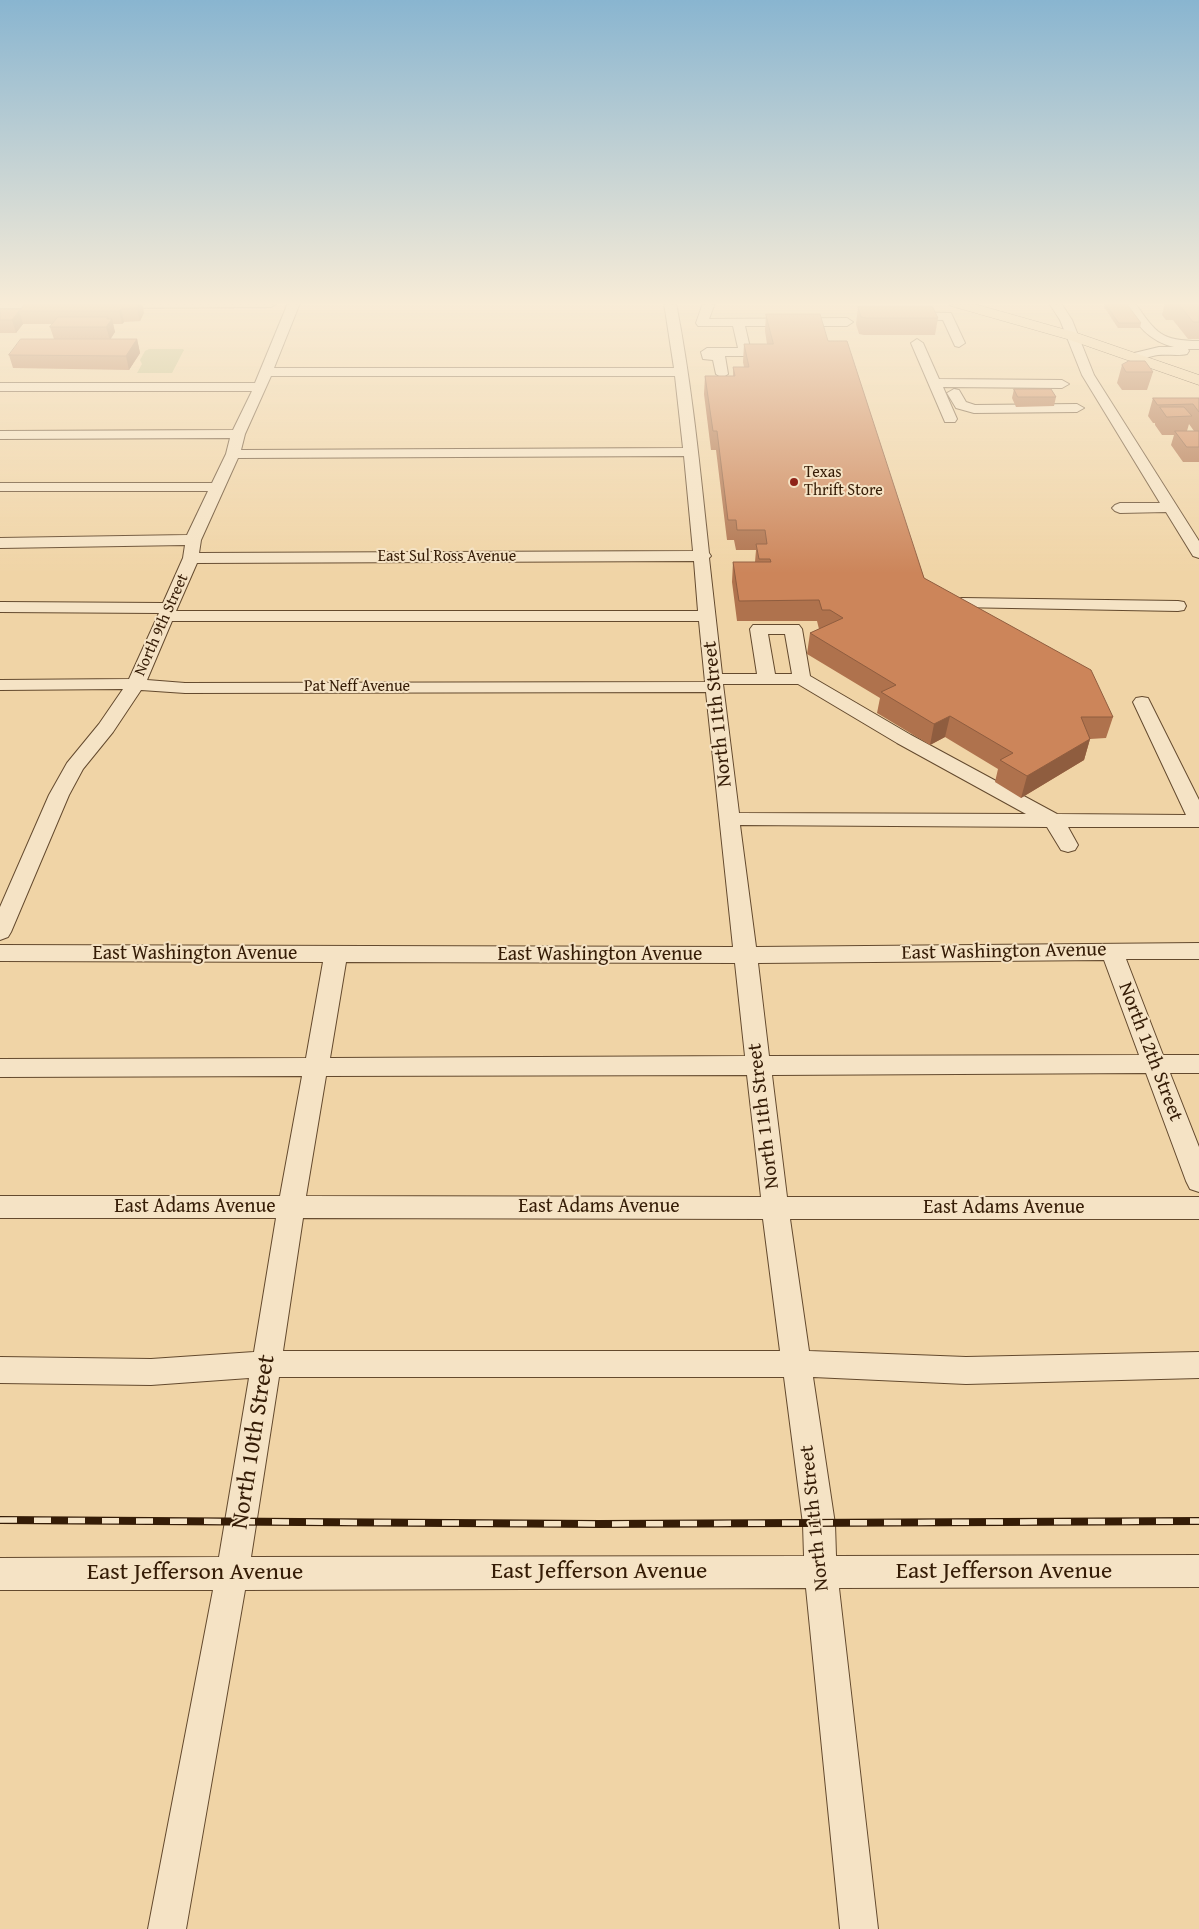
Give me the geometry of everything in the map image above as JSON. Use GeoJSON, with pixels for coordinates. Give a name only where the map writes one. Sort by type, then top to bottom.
{"type":"FeatureCollection","features":[{"type":"Feature","properties":{"kind":"street","name":"North 9th Street"},"geometry":{"type":"LineString","coordinates":[[0,932],[59,795],[74,767],[106,728],[136,684],[191,558],[192,540],[233,454],[238,434],[257,393]]}},
{"type":"Feature","properties":{"kind":"street","name":"North 11th Street"},"geometry":{"type":"LineString","coordinates":[[695,393],[692,452],[714,683],[775,1208],[819,1524],[821,1572],[859,1929]]}},
{"type":"Feature","properties":{"kind":"street"},"geometry":{"type":"LineString","coordinates":[[938,393],[950,418]]}},
{"type":"Feature","properties":{"kind":"street"},"geometry":{"type":"LineString","coordinates":[[954,393],[961,405],[974,409],[1077,408]]}},
{"type":"Feature","properties":{"kind":"street"},"geometry":{"type":"LineString","coordinates":[[1099,393],[1199,553]]}},
{"type":"Feature","properties":{"kind":"street"},"geometry":{"type":"LineString","coordinates":[[0,435],[238,434]]}},
{"type":"Feature","properties":{"kind":"street"},"geometry":{"type":"LineString","coordinates":[[233,454],[692,452]]}},
{"type":"Feature","properties":{"kind":"street"},"geometry":{"type":"LineString","coordinates":[[0,487],[218,487]]}},
{"type":"Feature","properties":{"kind":"street"},"geometry":{"type":"LineString","coordinates":[[1120,508],[1170,507]]}},
{"type":"Feature","properties":{"kind":"street"},"geometry":{"type":"LineString","coordinates":[[0,543],[192,540]]}},
{"type":"Feature","properties":{"kind":"street","name":"East Sul Ross Avenue"},"geometry":{"type":"LineString","coordinates":[[191,558],[702,556]]}},
{"type":"Feature","properties":{"kind":"street"},"geometry":{"type":"LineString","coordinates":[[962,604],[1178,606]]}},
{"type":"Feature","properties":{"kind":"street"},"geometry":{"type":"LineString","coordinates":[[0,607],[167,612],[708,616]]}},
{"type":"Feature","properties":{"kind":"street"},"geometry":{"type":"LineString","coordinates":[[767,679],[759,629],[792,629],[802,679],[904,739],[1054,821],[1068,845]]}},
{"type":"Feature","properties":{"kind":"street","name":"Pat Neff Avenue"},"geometry":{"type":"LineString","coordinates":[[0,685],[136,684],[185,688],[714,683],[767,679],[802,679]]}},
{"type":"Feature","properties":{"kind":"street"},"geometry":{"type":"LineString","coordinates":[[729,819],[1198,821],[1142,702]]}},
{"type":"Feature","properties":{"kind":"street","name":"North 12th Street"},"geometry":{"type":"LineString","coordinates":[[1112,951],[1199,1181]]}},
{"type":"Feature","properties":{"kind":"street","name":"East Washington Avenue"},"geometry":{"type":"LineString","coordinates":[[0,953],[745,955],[1199,951]]}},
{"type":"Feature","properties":{"kind":"street","name":"North 10th Street"},"geometry":{"type":"LineString","coordinates":[[167,1929],[232,1573],[291,1207],[336,954]]}},
{"type":"Feature","properties":{"kind":"street"},"geometry":{"type":"LineString","coordinates":[[0,1068],[316,1066],[758,1067],[1199,1064]]}},
{"type":"Feature","properties":{"kind":"street","name":"East Adams Avenue"},"geometry":{"type":"LineString","coordinates":[[0,1206],[1199,1208]]}},
{"type":"Feature","properties":{"kind":"street"},"geometry":{"type":"LineString","coordinates":[[0,1370],[151,1372],[266,1364],[797,1364],[986,1370],[1199,1365]]}},
{"type":"Feature","properties":{"kind":"street","name":"East Jefferson Avenue"},"geometry":{"type":"LineString","coordinates":[[0,1574],[1199,1571]]}},
{"type":"Feature","properties":{"kind":"building"},"geometry":{"type":"Polygon","coordinates":[[[707,393],[864,393],[924,578],[1091,670],[1113,717],[1081,717],[1090,739],[1027,776],[1000,760],[1013,753],[950,716],[934,724],[881,692],[896,685],[810,633],[843,618],[830,610],[822,610],[819,600],[739,601],[733,562],[771,562],[770,559],[759,559],[756,544],[767,544],[765,530],[737,530],[736,520],[728,520],[717,431],[713,431],[707,393]]]}},
{"type":"Feature","properties":{"kind":"building"},"geometry":{"type":"Polygon","coordinates":[[[1016,393],[1054,393],[1056,397],[1018,397],[1016,393]]]}},
{"type":"Feature","properties":{"kind":"building"},"geometry":{"type":"Polygon","coordinates":[[[1153,398],[1199,398],[1199,412],[1193,404],[1158,405],[1153,398]]]}},
{"type":"Feature","properties":{"kind":"building"},"geometry":{"type":"Polygon","coordinates":[[[1160,407],[1184,407],[1192,416],[1167,417],[1160,407]]]}},
{"type":"Feature","properties":{"kind":"building"},"geometry":{"type":"Polygon","coordinates":[[[1175,431],[1199,431],[1199,447],[1187,447],[1175,431]]]}},
{"type":"Feature","properties":{"kind":"railway"},"geometry":{"type":"LineString","coordinates":[[0,1520],[600,1524],[1199,1521]]}},
{"type":"Feature","properties":{"kind":"place","name":"Texas Thrift Store"},"geometry":{"type":"Point","coordinates":[794,482]}}]}
